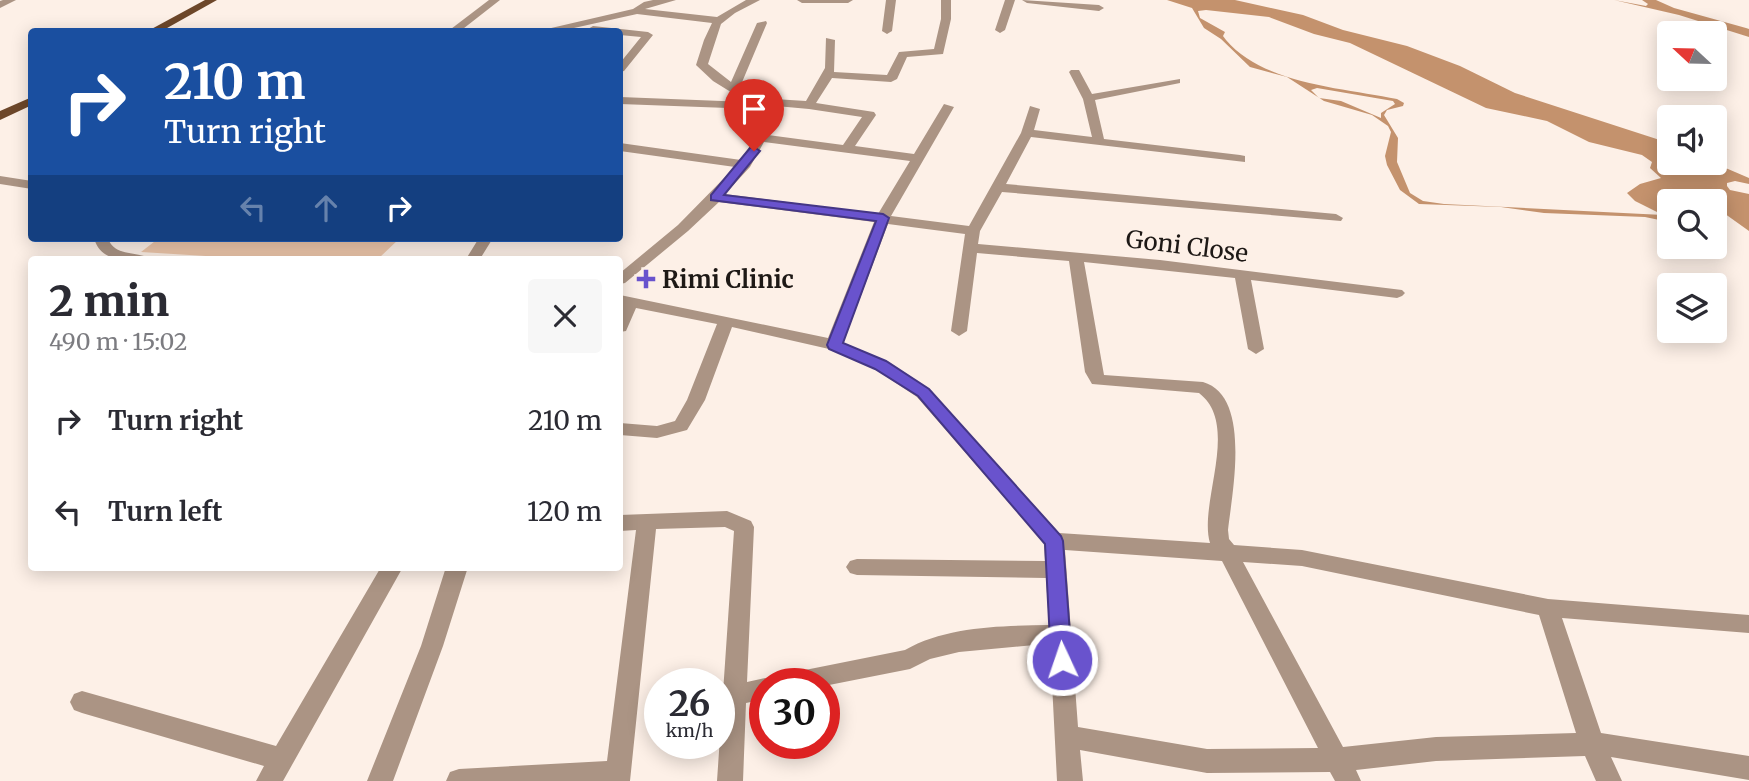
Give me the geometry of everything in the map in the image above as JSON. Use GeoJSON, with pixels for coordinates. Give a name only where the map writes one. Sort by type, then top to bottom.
{"type":"FeatureCollection","features":[{"type":"Feature","properties":{"kind":"main road"},"geometry":{"type":"LineString","coordinates":[[160,28],[212,0]]}},
{"type":"Feature","properties":{"kind":"main road"},"geometry":{"type":"LineString","coordinates":[[168,28],[221,0]]}},
{"type":"Feature","properties":{"kind":"main road"},"geometry":{"type":"LineString","coordinates":[[0,110],[28,95]]}},
{"type":"Feature","properties":{"kind":"main road"},"geometry":{"type":"LineString","coordinates":[[0,116],[28,102]]}},
{"type":"Feature","properties":{"kind":"street"},"geometry":{"type":"LineString","coordinates":[[0,5],[11,0]]}},
{"type":"Feature","properties":{"kind":"street"},"geometry":{"type":"LineString","coordinates":[[457,28],[495,0]]}},
{"type":"Feature","properties":{"kind":"street"},"geometry":{"type":"LineString","coordinates":[[637,11],[646,2],[671,0]]}},
{"type":"Feature","properties":{"kind":"street"},"geometry":{"type":"LineString","coordinates":[[623,278],[667,243],[715,198],[745,164],[763,138],[766,122],[757,103],[716,80],[702,65],[716,20],[728,10],[755,0]]}},
{"type":"Feature","properties":{"kind":"street"},"geometry":{"type":"LineString","coordinates":[[802,0],[848,0]]}},
{"type":"Feature","properties":{"kind":"street"},"geometry":{"type":"LineString","coordinates":[[887,30],[891,0]]}},
{"type":"Feature","properties":{"kind":"street"},"geometry":{"type":"LineString","coordinates":[[830,75],[891,79],[903,54],[939,52],[942,48],[946,19],[946,0]]}},
{"type":"Feature","properties":{"kind":"street"},"geometry":{"type":"LineString","coordinates":[[1000,30],[1010,0]]}},
{"type":"Feature","properties":{"kind":"street"},"geometry":{"type":"LineString","coordinates":[[1027,0],[1099,8]]}},
{"type":"Feature","properties":{"kind":"street"},"geometry":{"type":"LineString","coordinates":[[560,28],[637,11],[716,20]]}},
{"type":"Feature","properties":{"kind":"street"},"geometry":{"type":"LineString","coordinates":[[592,22],[618,28]]}},
{"type":"Feature","properties":{"kind":"street"},"geometry":{"type":"LineString","coordinates":[[734,89],[762,23]]}},
{"type":"Feature","properties":{"kind":"street"},"geometry":{"type":"LineString","coordinates":[[623,29],[648,35],[623,65]]}},
{"type":"Feature","properties":{"kind":"street"},"geometry":{"type":"LineString","coordinates":[[808,105],[830,75],[833,61],[830,40]]}},
{"type":"Feature","properties":{"kind":"street"},"geometry":{"type":"LineString","coordinates":[[1075,72],[1089,98],[1099,142]]}},
{"type":"Feature","properties":{"kind":"street"},"geometry":{"type":"LineString","coordinates":[[1089,98],[1176,81]]}},
{"type":"Feature","properties":{"kind":"street"},"geometry":{"type":"LineString","coordinates":[[623,102],[808,105],[870,115],[846,150]]}},
{"type":"Feature","properties":{"kind":"street"},"geometry":{"type":"LineString","coordinates":[[834,345],[883,218],[948,107]]}},
{"type":"Feature","properties":{"kind":"street"},"geometry":{"type":"LineString","coordinates":[[959,331],[973,232],[1027,133],[1034,109]]}},
{"type":"Feature","properties":{"kind":"street"},"geometry":{"type":"LineString","coordinates":[[1027,133],[1240,159]]}},
{"type":"Feature","properties":{"kind":"street"},"geometry":{"type":"LineString","coordinates":[[763,138],[918,158]]}},
{"type":"Feature","properties":{"kind":"street"},"geometry":{"type":"LineString","coordinates":[[623,147],[745,164]]}},
{"type":"Feature","properties":{"kind":"street"},"geometry":{"type":"LineString","coordinates":[[0,180],[28,184]]}},
{"type":"Feature","properties":{"kind":"street"},"geometry":{"type":"LineString","coordinates":[[996,187],[1336,218]]}},
{"type":"Feature","properties":{"kind":"street"},"geometry":{"type":"LineString","coordinates":[[715,198],[883,218],[973,232]]}},
{"type":"Feature","properties":{"kind":"street"},"geometry":{"type":"LineString","coordinates":[[102,242],[104,248],[113,254],[123,256]]}},
{"type":"Feature","properties":{"kind":"street","name":"Goni Close"},"geometry":{"type":"LineString","coordinates":[[972,248],[1074,256],[1397,293]]}},
{"type":"Feature","properties":{"kind":"street"},"geometry":{"type":"LineString","coordinates":[[1074,256],[1081,279],[1094,372],[1098,380],[1203,388],[1216,396],[1227,432],[1217,530],[1219,541],[1228,553],[1343,771]]}},
{"type":"Feature","properties":{"kind":"street"},"geometry":{"type":"LineString","coordinates":[[1242,275],[1256,349]]}},
{"type":"Feature","properties":{"kind":"street"},"geometry":{"type":"LineString","coordinates":[[625,301],[834,345],[881,365],[923,393],[1054,541],[1070,781]]}},
{"type":"Feature","properties":{"kind":"street"},"geometry":{"type":"LineString","coordinates":[[623,429],[657,432],[681,426],[696,400],[726,321]]}},
{"type":"Feature","properties":{"kind":"street"},"geometry":{"type":"LineString","coordinates":[[623,523],[727,519],[744,527],[735,678]]}},
{"type":"Feature","properties":{"kind":"street"},"geometry":{"type":"LineString","coordinates":[[459,781],[618,777],[647,523]]}},
{"type":"Feature","properties":{"kind":"street"},"geometry":{"type":"LineString","coordinates":[[1054,541],[1302,558],[1548,608],[1748,626]]}},
{"type":"Feature","properties":{"kind":"street"},"geometry":{"type":"LineString","coordinates":[[857,567],[1055,570]]}},
{"type":"Feature","properties":{"kind":"street"},"geometry":{"type":"LineString","coordinates":[[269,781],[390,571]]}},
{"type":"Feature","properties":{"kind":"street"},"geometry":{"type":"LineString","coordinates":[[380,781],[432,646],[456,571]]}},
{"type":"Feature","properties":{"kind":"street"},"geometry":{"type":"LineString","coordinates":[[1548,608],[1591,744],[1609,781]]}},
{"type":"Feature","properties":{"kind":"street"},"geometry":{"type":"LineString","coordinates":[[840,673],[910,659],[920,650],[989,638],[1060,635]]}},
{"type":"Feature","properties":{"kind":"street"},"geometry":{"type":"LineString","coordinates":[[82,702],[281,759]]}},
{"type":"Feature","properties":{"kind":"street"},"geometry":{"type":"LineString","coordinates":[[1066,736],[1207,761],[1343,771],[1436,749],[1591,744],[1634,748],[1749,768]]}},
{"type":"Feature","properties":{"kind":"street"},"geometry":{"type":"LineString","coordinates":[[730,781],[731,759]]}},
{"type":"Feature","properties":{"kind":"shaded area"},"geometry":{"type":"Polygon","coordinates":[[[1167,0],[1235,0],[1303,15],[1343,30],[1407,46],[1460,66],[1515,93],[1657,139],[1657,174],[1650,168],[1652,162],[1642,155],[1589,142],[1547,121],[1486,108],[1350,43],[1314,34],[1269,17],[1198,11],[1200,18],[1225,32],[1223,36],[1242,55],[1261,66],[1305,82],[1397,99],[1404,103],[1403,106],[1387,110],[1384,115],[1398,138],[1397,162],[1410,193],[1423,201],[1657,215],[1657,220],[1544,213],[1501,207],[1419,204],[1400,190],[1387,165],[1385,156],[1391,132],[1388,126],[1372,115],[1319,98],[1341,101],[1381,118],[1381,113],[1395,104],[1393,101],[1317,88],[1311,90],[1318,97],[1287,77],[1250,67],[1221,39],[1204,28],[1192,8],[1167,0]]]}},
{"type":"Feature","properties":{"kind":"shaded area"},"geometry":{"type":"Polygon","coordinates":[[[1614,0],[1646,6],[1648,4],[1642,0],[1656,0],[1720,21],[1698,21],[1614,0]]]}},
{"type":"Feature","properties":{"kind":"shaded area"},"geometry":{"type":"Polygon","coordinates":[[[1727,23],[1749,29],[1749,37],[1727,30],[1727,23]]]}},
{"type":"Feature","properties":{"kind":"shaded area"},"geometry":{"type":"Polygon","coordinates":[[[1727,169],[1749,178],[1749,184],[1735,181],[1727,183],[1727,186],[1730,190],[1749,194],[1749,231],[1727,215],[1727,189],[1657,189],[1657,212],[1635,201],[1627,193],[1640,184],[1661,178],[1658,175],[1727,175],[1727,169]]]}},
{"type":"Feature","properties":{"kind":"shaded area"},"geometry":{"type":"Polygon","coordinates":[[[154,242],[396,242],[381,256],[206,256],[141,252],[154,242]]]}},
{"type":"Feature","properties":{"kind":"place","name":"Rimi Clinic"},"geometry":{"type":"Point","coordinates":[646,279]}},
{"type":"Feature","properties":{"kind":"route"},"geometry":{"type":"LineString","coordinates":[[754,151],[715,198],[883,218],[834,345],[881,365],[923,393],[1054,541],[1062,660]]}}]}
